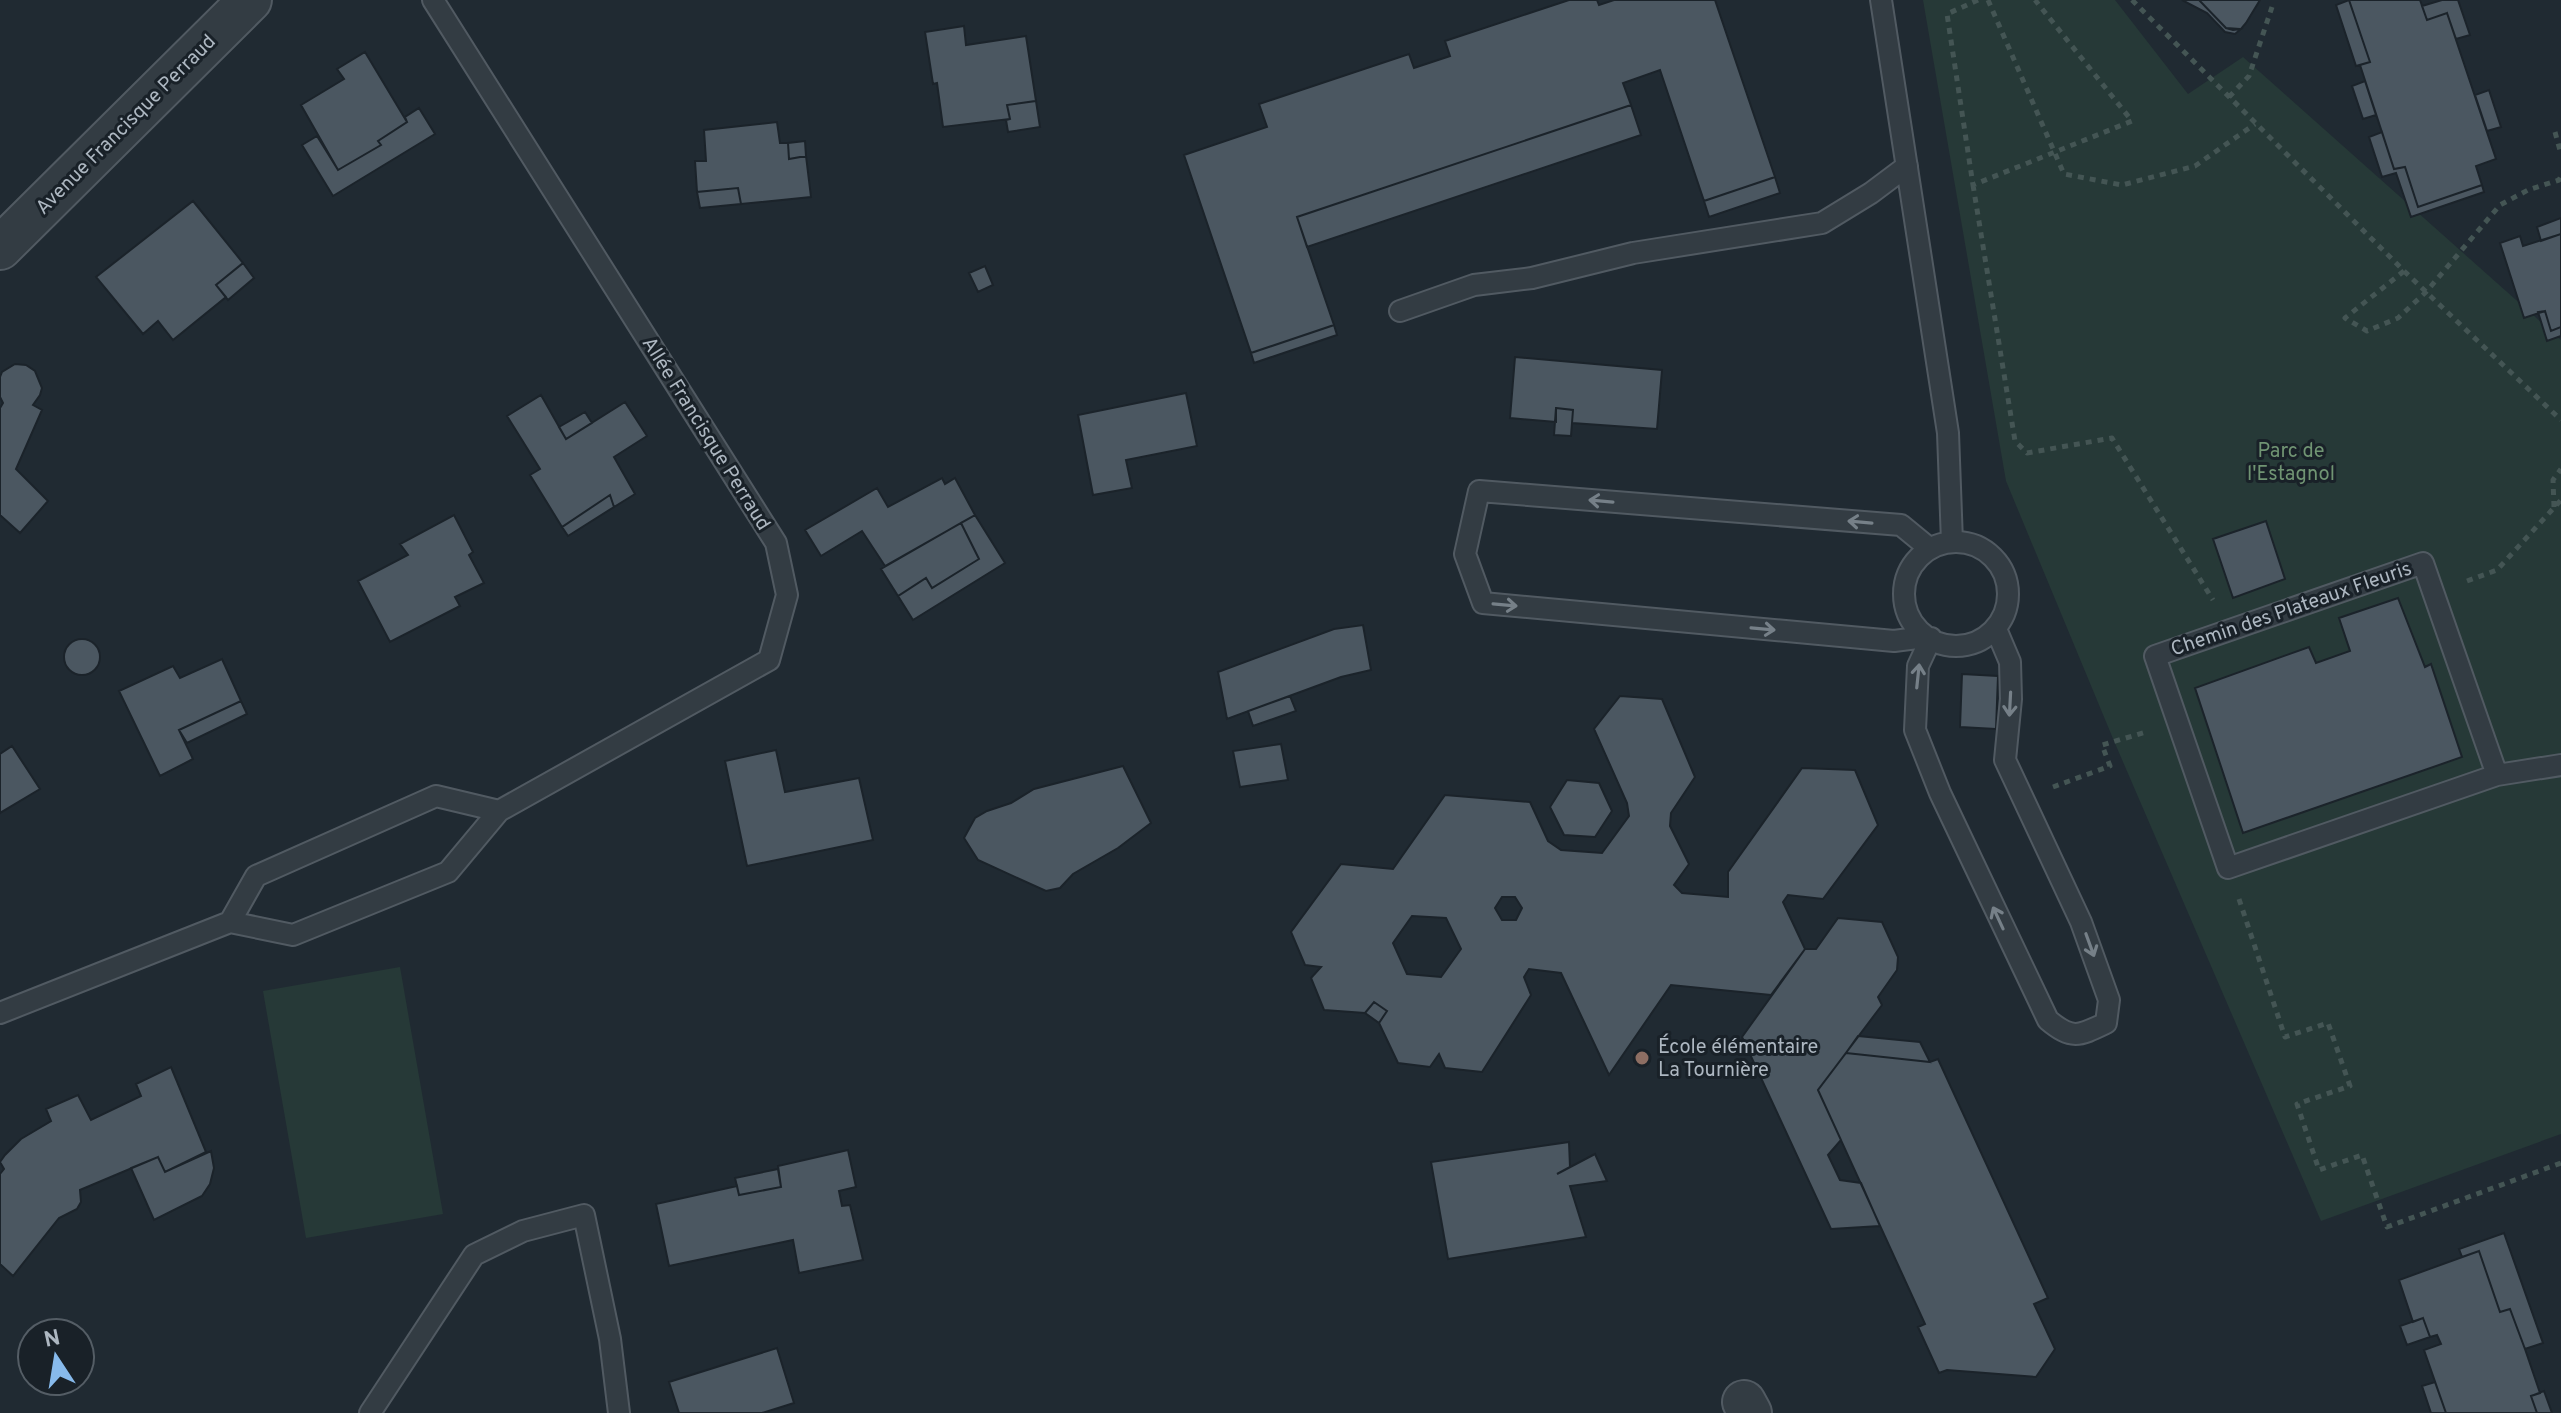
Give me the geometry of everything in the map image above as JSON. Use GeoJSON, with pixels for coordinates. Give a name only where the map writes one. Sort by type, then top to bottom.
{"type":"FeatureCollection","features":[{"type":"Feature","properties":{"kind":"street","name":"Avenue Francisque Perraud"},"geometry":{"type":"LineString","coordinates":[[0,248],[250,0]]}},
{"type":"Feature","properties":{"kind":"lane","name":"Allée Francisque Perraud"},"geometry":{"type":"LineString","coordinates":[[230,922],[293,935],[448,872],[499,811],[769,660],[787,595],[776,543],[433,0]]}},
{"type":"Feature","properties":{"kind":"lane"},"geometry":{"type":"LineString","coordinates":[[1881,0],[1948,433],[1952,542]]}},
{"type":"Feature","properties":{"kind":"lane"},"geometry":{"type":"LineString","coordinates":[[1400,311],[1474,285],[1532,278],[1633,253],[1822,223],[1907,166]]}},
{"type":"Feature","properties":{"kind":"lane"},"geometry":{"type":"LineString","coordinates":[[1928,637],[1894,641],[1483,603],[1465,554],[1479,491],[1901,525],[1929,548]]}},
{"type":"Feature","properties":{"kind":"lane"},"geometry":{"type":"LineString","coordinates":[[1952,542],[1977,546],[1996,559],[2006,575],[2009,593],[2005,613],[1996,629],[1977,642],[1955,647],[1928,637],[1909,617],[1904,594],[1908,574],[1916,560],[1929,548],[1952,542]]}},
{"type":"Feature","properties":{"kind":"lane","name":"Chemin des Plateaux Fleuris"},"geometry":{"type":"LineString","coordinates":[[2228,868],[2155,656],[2423,563],[2497,775]]}},
{"type":"Feature","properties":{"kind":"lane"},"geometry":{"type":"LineString","coordinates":[[1928,637],[1918,666],[1915,730],[1940,793],[2048,1020],[2064,1033],[2083,1035],[2106,1023],[2109,1000],[2081,922],[2005,760],[2011,699],[2010,662],[1996,629]]}},
{"type":"Feature","properties":{"kind":"lane"},"geometry":{"type":"LineString","coordinates":[[2228,868],[2497,775],[2561,765]]}},
{"type":"Feature","properties":{"kind":"lane"},"geometry":{"type":"LineString","coordinates":[[0,1013],[230,922],[256,876],[436,796],[499,811]]}},
{"type":"Feature","properties":{"kind":"lane"},"geometry":{"type":"LineString","coordinates":[[370,1413],[474,1255],[523,1231],[584,1215],[610,1339],[619,1413]]}},
{"type":"Feature","properties":{"kind":"path"},"geometry":{"type":"LineString","coordinates":[[1978,0],[1947,14],[2015,441],[2027,453],[2112,438],[2231,630]]}},
{"type":"Feature","properties":{"kind":"path"},"geometry":{"type":"LineString","coordinates":[[1988,0],[2064,174],[2122,185],[2195,166],[2255,124]]}},
{"type":"Feature","properties":{"kind":"path"},"geometry":{"type":"LineString","coordinates":[[1973,185],[2132,121],[2035,0]]}},
{"type":"Feature","properties":{"kind":"path"},"geometry":{"type":"LineString","coordinates":[[2132,0],[2404,271],[2561,420]]}},
{"type":"Feature","properties":{"kind":"path"},"geometry":{"type":"LineString","coordinates":[[2229,97],[2249,76],[2272,7]]}},
{"type":"Feature","properties":{"kind":"path"},"geometry":{"type":"LineString","coordinates":[[2555,132],[2561,154]]}},
{"type":"Feature","properties":{"kind":"path"},"geometry":{"type":"LineString","coordinates":[[2404,271],[2345,318],[2367,331],[2398,318],[2426,292],[2500,205],[2528,190],[2559,180],[2561,176]]}},
{"type":"Feature","properties":{"kind":"path"},"geometry":{"type":"LineString","coordinates":[[2554,508],[2553,480],[2561,469]]}},
{"type":"Feature","properties":{"kind":"path"},"geometry":{"type":"LineString","coordinates":[[2434,593],[2497,570],[2561,500]]}},
{"type":"Feature","properties":{"kind":"path"},"geometry":{"type":"LineString","coordinates":[[2066,782],[2110,766],[2102,745],[2114,741]]}},
{"type":"Feature","properties":{"kind":"path"},"geometry":{"type":"LineString","coordinates":[[2228,868],[2285,1037],[2328,1023],[2350,1086],[2297,1104],[2319,1170],[2362,1155],[2387,1227],[2561,1163]]}},
{"type":"Feature","properties":{"kind":"green space","name":"Parc de l'Estagnol"},"geometry":{"type":"Polygon","coordinates":[[[1923,0],[2115,0],[2188,94],[2243,57],[2561,340],[2561,1134],[2321,1221],[2114,741],[2006,481],[1923,0]]]}},
{"type":"Feature","properties":{"kind":"green space"},"geometry":{"type":"Polygon","coordinates":[[[400,967],[443,1214],[306,1238],[263,991],[400,967]]]}},
{"type":"Feature","properties":{"kind":"building"},"geometry":{"type":"Polygon","coordinates":[[[1569,0],[1597,0],[1599,5],[1614,0],[1715,0],[1775,177],[1704,201],[1660,70],[1623,83],[1631,105],[1297,217],[1334,325],[1251,353],[1184,155],[1267,127],[1259,104],[1409,54],[1414,68],[1450,56],[1445,41],[1569,0]]]}},
{"type":"Feature","properties":{"kind":"building"},"geometry":{"type":"Polygon","coordinates":[[[2182,0],[2199,0],[2226,28],[2241,29],[2235,34],[2225,32],[2207,13],[2182,0]]]}},
{"type":"Feature","properties":{"kind":"building"},"geometry":{"type":"Polygon","coordinates":[[[2199,0],[2260,0],[2241,29],[2233,30],[2226,28],[2199,0]]]}},
{"type":"Feature","properties":{"kind":"building"},"geometry":{"type":"Polygon","coordinates":[[[2349,0],[2420,0],[2427,20],[2447,13],[2496,159],[2476,166],[2482,185],[2418,207],[2405,167],[2394,169],[2360,65],[2370,62],[2349,0]]]}},
{"type":"Feature","properties":{"kind":"building"},"geometry":{"type":"Polygon","coordinates":[[[2349,0],[2370,62],[2356,66],[2336,5],[2349,0]]]}},
{"type":"Feature","properties":{"kind":"building"},"geometry":{"type":"Polygon","coordinates":[[[2442,0],[2458,0],[2470,35],[2456,39],[2447,13],[2427,20],[2422,6],[2442,0]]]}},
{"type":"Feature","properties":{"kind":"building"},"geometry":{"type":"Polygon","coordinates":[[[964,26],[966,45],[1026,36],[1036,101],[1007,105],[1010,119],[943,127],[925,32],[964,26]]]}},
{"type":"Feature","properties":{"kind":"building"},"geometry":{"type":"Polygon","coordinates":[[[365,52],[407,122],[378,141],[381,145],[338,170],[301,105],[344,79],[337,69],[365,52]]]}},
{"type":"Feature","properties":{"kind":"building"},"geometry":{"type":"Polygon","coordinates":[[[2365,81],[2376,115],[2363,119],[2352,86],[2365,81]]]}},
{"type":"Feature","properties":{"kind":"building"},"geometry":{"type":"Polygon","coordinates":[[[2489,90],[2501,127],[2487,131],[2475,95],[2489,90]]]}},
{"type":"Feature","properties":{"kind":"building"},"geometry":{"type":"Polygon","coordinates":[[[1036,101],[1040,127],[1008,132],[1006,120],[1010,119],[1007,105],[1036,101]]]}},
{"type":"Feature","properties":{"kind":"building"},"geometry":{"type":"Polygon","coordinates":[[[1631,105],[1641,135],[1307,247],[1297,217],[1631,105]]]}},
{"type":"Feature","properties":{"kind":"building"},"geometry":{"type":"Polygon","coordinates":[[[419,108],[435,134],[333,196],[302,145],[317,136],[338,170],[381,145],[378,141],[407,122],[405,117],[419,108]]]}},
{"type":"Feature","properties":{"kind":"building"},"geometry":{"type":"Polygon","coordinates":[[[777,122],[780,143],[788,143],[789,159],[806,156],[811,197],[741,204],[738,188],[697,192],[695,161],[706,161],[704,130],[777,122]]]}},
{"type":"Feature","properties":{"kind":"building"},"geometry":{"type":"Polygon","coordinates":[[[2382,132],[2394,169],[2405,167],[2418,207],[2482,185],[2484,192],[2411,217],[2396,173],[2382,177],[2369,137],[2382,132]]]}},
{"type":"Feature","properties":{"kind":"building"},"geometry":{"type":"Polygon","coordinates":[[[805,141],[806,156],[789,159],[788,143],[805,141]]]}},
{"type":"Feature","properties":{"kind":"building"},"geometry":{"type":"Polygon","coordinates":[[[1775,177],[1780,193],[1709,217],[1704,201],[1775,177]]]}},
{"type":"Feature","properties":{"kind":"building"},"geometry":{"type":"Polygon","coordinates":[[[738,188],[741,204],[700,208],[697,192],[738,188]]]}},
{"type":"Feature","properties":{"kind":"building"},"geometry":{"type":"Polygon","coordinates":[[[193,201],[243,263],[216,285],[226,297],[173,340],[158,321],[143,334],[96,277],[193,201]]]}},
{"type":"Feature","properties":{"kind":"building"},"geometry":{"type":"Polygon","coordinates":[[[2561,218],[2561,234],[2541,241],[2537,227],[2561,218]]]}},
{"type":"Feature","properties":{"kind":"building"},"geometry":{"type":"Polygon","coordinates":[[[2561,234],[2561,327],[2551,331],[2545,311],[2524,318],[2500,243],[2520,236],[2523,246],[2561,234]]]}},
{"type":"Feature","properties":{"kind":"building"},"geometry":{"type":"Polygon","coordinates":[[[243,263],[254,278],[228,300],[216,285],[243,263]]]}},
{"type":"Feature","properties":{"kind":"building"},"geometry":{"type":"Polygon","coordinates":[[[985,266],[993,285],[978,292],[969,273],[985,266]]]}},
{"type":"Feature","properties":{"kind":"building"},"geometry":{"type":"Polygon","coordinates":[[[2545,311],[2551,331],[2561,327],[2561,336],[2547,341],[2538,312],[2545,311]]]}},
{"type":"Feature","properties":{"kind":"building"},"geometry":{"type":"Polygon","coordinates":[[[1334,325],[1337,335],[1254,363],[1251,353],[1334,325]]]}},
{"type":"Feature","properties":{"kind":"building"},"geometry":{"type":"Polygon","coordinates":[[[1515,357],[1662,370],[1657,429],[1572,423],[1573,410],[1556,408],[1556,422],[1510,418],[1515,357]]]}},
{"type":"Feature","properties":{"kind":"building"},"geometry":{"type":"Polygon","coordinates":[[[15,364],[26,365],[35,371],[42,388],[33,405],[42,410],[16,469],[48,501],[20,533],[0,515],[0,408],[3,403],[0,377],[2,372],[15,364]]]}},
{"type":"Feature","properties":{"kind":"building"},"geometry":{"type":"Polygon","coordinates":[[[1186,393],[1197,446],[1126,460],[1132,488],[1093,495],[1078,415],[1186,393]]]}},
{"type":"Feature","properties":{"kind":"building"},"geometry":{"type":"Polygon","coordinates":[[[541,395],[566,439],[625,402],[647,436],[614,457],[635,494],[614,507],[610,495],[562,527],[530,475],[540,469],[507,416],[541,395]]]}},
{"type":"Feature","properties":{"kind":"building"},"geometry":{"type":"Polygon","coordinates":[[[1556,408],[1573,410],[1571,436],[1554,435],[1556,408]]]}},
{"type":"Feature","properties":{"kind":"building"},"geometry":{"type":"Polygon","coordinates":[[[585,412],[592,423],[566,439],[559,427],[585,412]]]}},
{"type":"Feature","properties":{"kind":"building"},"geometry":{"type":"Polygon","coordinates":[[[942,478],[945,484],[955,478],[975,515],[885,566],[862,531],[821,556],[805,530],[877,488],[888,507],[942,478]]]}},
{"type":"Feature","properties":{"kind":"building"},"geometry":{"type":"Polygon","coordinates":[[[610,495],[614,507],[568,536],[562,527],[610,495]]]}},
{"type":"Feature","properties":{"kind":"building"},"geometry":{"type":"Polygon","coordinates":[[[454,515],[473,552],[469,555],[484,583],[455,597],[460,606],[390,642],[358,581],[408,555],[400,544],[454,515]]]}},
{"type":"Feature","properties":{"kind":"building"},"geometry":{"type":"Polygon","coordinates":[[[975,515],[1005,563],[913,620],[898,596],[926,578],[932,588],[979,559],[961,523],[975,515]]]}},
{"type":"Feature","properties":{"kind":"building"},"geometry":{"type":"Polygon","coordinates":[[[2266,521],[2285,579],[2233,598],[2213,539],[2266,521]]]}},
{"type":"Feature","properties":{"kind":"building"},"geometry":{"type":"Polygon","coordinates":[[[961,523],[979,559],[932,588],[926,578],[898,596],[881,569],[961,523]]]}},
{"type":"Feature","properties":{"kind":"building"},"geometry":{"type":"Polygon","coordinates":[[[2398,598],[2425,667],[2431,664],[2462,757],[2243,833],[2195,688],[2309,647],[2316,663],[2350,651],[2339,618],[2398,598]]]}},
{"type":"Feature","properties":{"kind":"building"},"geometry":{"type":"Polygon","coordinates":[[[1363,625],[1371,670],[1341,677],[1227,719],[1218,672],[1334,629],[1363,625]]]}},
{"type":"Feature","properties":{"kind":"building"},"geometry":{"type":"Polygon","coordinates":[[[82,639],[95,644],[100,657],[95,670],[82,675],[69,670],[64,657],[69,644],[82,639]]]}},
{"type":"Feature","properties":{"kind":"building"},"geometry":{"type":"Polygon","coordinates":[[[222,659],[241,701],[179,730],[193,759],[160,776],[119,691],[173,666],[180,678],[222,659]]]}},
{"type":"Feature","properties":{"kind":"building"},"geometry":{"type":"Polygon","coordinates":[[[1962,674],[1998,676],[1996,729],[1960,727],[1962,674]]]}},
{"type":"Feature","properties":{"kind":"building"},"geometry":{"type":"Polygon","coordinates":[[[1290,696],[1296,711],[1253,726],[1248,711],[1290,696]]]}},
{"type":"Feature","properties":{"kind":"building"},"geometry":{"type":"Polygon","coordinates":[[[1620,696],[1662,699],[1695,777],[1671,813],[1670,826],[1689,864],[1674,885],[1682,893],[1728,897],[1728,872],[1802,768],[1855,770],[1878,825],[1823,899],[1788,895],[1783,902],[1805,949],[1771,995],[1671,985],[1609,1075],[1561,973],[1529,969],[1524,977],[1531,995],[1482,1072],[1445,1068],[1439,1054],[1430,1067],[1398,1063],[1379,1023],[1387,1011],[1374,1002],[1365,1013],[1324,1010],[1311,978],[1321,967],[1305,965],[1291,932],[1341,864],[1393,869],[1445,795],[1530,802],[1548,841],[1561,850],[1602,853],[1629,816],[1627,803],[1594,729],[1620,696]],[[1502,897],[1495,908],[1502,920],[1516,920],[1522,908],[1515,897],[1502,897]],[[1412,916],[1393,943],[1407,974],[1441,977],[1461,949],[1446,918],[1412,916]]]}},
{"type":"Feature","properties":{"kind":"building"},"geometry":{"type":"Polygon","coordinates":[[[241,701],[247,714],[187,743],[179,730],[241,701]]]}},
{"type":"Feature","properties":{"kind":"building"},"geometry":{"type":"Polygon","coordinates":[[[1281,744],[1288,780],[1240,787],[1233,751],[1281,744]]]}},
{"type":"Feature","properties":{"kind":"building"},"geometry":{"type":"Polygon","coordinates":[[[12,746],[40,789],[0,813],[0,754],[12,746]]]}},
{"type":"Feature","properties":{"kind":"building"},"geometry":{"type":"Polygon","coordinates":[[[776,750],[785,792],[859,778],[873,840],[747,866],[725,761],[776,750]]]}},
{"type":"Feature","properties":{"kind":"building"},"geometry":{"type":"Polygon","coordinates":[[[1123,766],[1151,823],[1118,848],[1073,874],[1060,888],[1046,891],[978,860],[964,838],[975,818],[1011,803],[1034,789],[1123,766]]]}},
{"type":"Feature","properties":{"kind":"building"},"geometry":{"type":"Polygon","coordinates":[[[1567,780],[1599,783],[1612,811],[1595,837],[1564,835],[1550,807],[1567,780]]]}},
{"type":"Feature","properties":{"kind":"building"},"geometry":{"type":"Polygon","coordinates":[[[1838,918],[1882,922],[1898,957],[1897,970],[1878,997],[1882,1005],[1818,1090],[1841,1140],[1828,1155],[1840,1180],[1861,1183],[1880,1226],[1831,1229],[1742,1037],[1805,949],[1816,949],[1838,918]]]}},
{"type":"Feature","properties":{"kind":"building"},"geometry":{"type":"Polygon","coordinates":[[[1374,1002],[1387,1011],[1379,1023],[1365,1013],[1374,1002]]]}},
{"type":"Feature","properties":{"kind":"building"},"geometry":{"type":"Polygon","coordinates":[[[1858,1036],[1920,1042],[1930,1062],[1846,1053],[1858,1036]]]}},
{"type":"Feature","properties":{"kind":"building"},"geometry":{"type":"Polygon","coordinates":[[[1846,1053],[1930,1062],[1938,1059],[2048,1298],[2034,1304],[2055,1349],[2036,1377],[1947,1370],[1939,1373],[1918,1327],[1925,1324],[1818,1090],[1846,1053]]]}},
{"type":"Feature","properties":{"kind":"building"},"geometry":{"type":"Polygon","coordinates":[[[171,1067],[206,1152],[165,1172],[158,1157],[80,1190],[81,1202],[77,1209],[59,1218],[13,1276],[0,1264],[0,1174],[4,1169],[0,1162],[5,1155],[21,1139],[51,1121],[46,1109],[78,1095],[91,1120],[141,1096],[136,1084],[171,1067]]]}},
{"type":"Feature","properties":{"kind":"building"},"geometry":{"type":"Polygon","coordinates":[[[1569,1142],[1570,1167],[1557,1174],[1595,1154],[1607,1181],[1570,1186],[1586,1237],[1448,1259],[1431,1162],[1569,1142]]]}},
{"type":"Feature","properties":{"kind":"building"},"geometry":{"type":"Polygon","coordinates":[[[848,1150],[856,1187],[839,1191],[842,1206],[850,1205],[863,1260],[799,1273],[793,1240],[669,1266],[656,1204],[737,1186],[739,1195],[781,1187],[778,1166],[848,1150]]]}},
{"type":"Feature","properties":{"kind":"building"},"geometry":{"type":"Polygon","coordinates":[[[211,1151],[214,1168],[210,1184],[202,1196],[154,1220],[131,1168],[158,1157],[165,1172],[211,1151]]]}},
{"type":"Feature","properties":{"kind":"building"},"geometry":{"type":"Polygon","coordinates":[[[778,1169],[781,1187],[739,1195],[735,1178],[778,1169]]]}},
{"type":"Feature","properties":{"kind":"building"},"geometry":{"type":"Polygon","coordinates":[[[2504,1233],[2543,1343],[2525,1349],[2510,1309],[2500,1312],[2479,1251],[2462,1257],[2459,1249],[2504,1233]]]}},
{"type":"Feature","properties":{"kind":"building"},"geometry":{"type":"Polygon","coordinates":[[[2479,1251],[2500,1312],[2510,1309],[2525,1349],[2540,1393],[2531,1396],[2537,1413],[2446,1413],[2424,1350],[2441,1344],[2437,1335],[2430,1337],[2423,1318],[2413,1322],[2399,1280],[2479,1251]]]}},
{"type":"Feature","properties":{"kind":"building"},"geometry":{"type":"Polygon","coordinates":[[[2423,1318],[2430,1337],[2407,1345],[2400,1326],[2423,1318]]]}},
{"type":"Feature","properties":{"kind":"building"},"geometry":{"type":"Polygon","coordinates":[[[777,1348],[794,1403],[762,1413],[679,1413],[669,1382],[777,1348]]]}},
{"type":"Feature","properties":{"kind":"building"},"geometry":{"type":"Polygon","coordinates":[[[2435,1382],[2446,1413],[2431,1413],[2422,1386],[2435,1382]]]}},
{"type":"Feature","properties":{"kind":"building"},"geometry":{"type":"Polygon","coordinates":[[[2544,1391],[2552,1413],[2537,1413],[2531,1396],[2544,1391]]]}},
{"type":"Feature","properties":{"kind":"place","name":"École élémentaire La Tournière"},"geometry":{"type":"Point","coordinates":[1642,1058]}}]}
